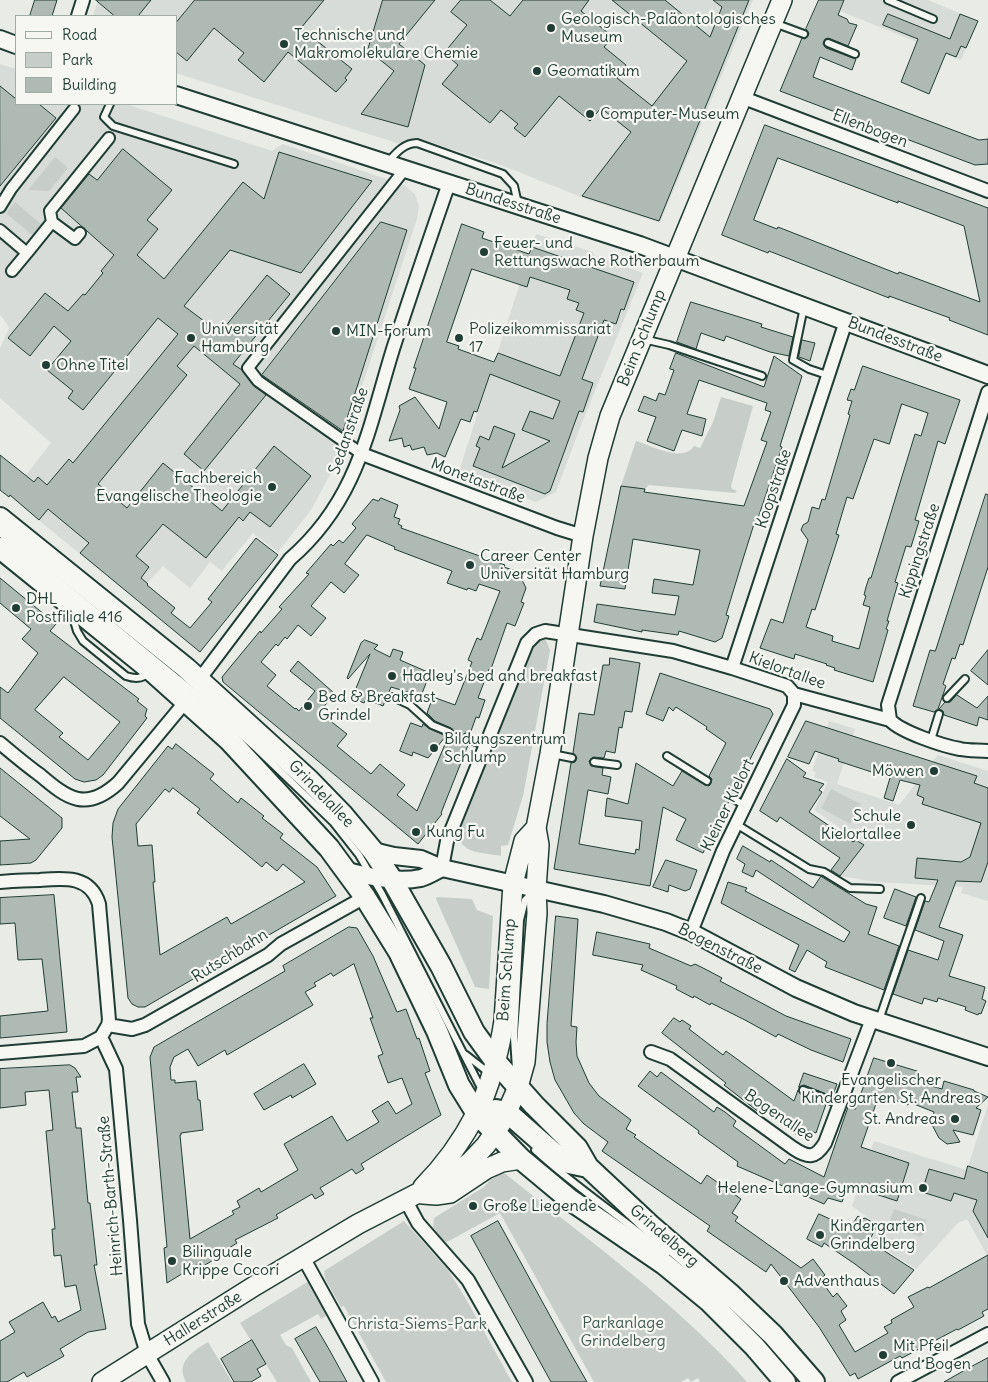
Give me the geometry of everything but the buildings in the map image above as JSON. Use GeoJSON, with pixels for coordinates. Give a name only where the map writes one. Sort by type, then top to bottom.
{"type":"FeatureCollection","features":[{"type":"Feature","properties":{"kind":"main road","name":"Beim Schlump"},"geometry":{"type":"LineString","coordinates":[[496,1115],[518,1087],[525,1062],[537,913],[536,889],[539,845],[536,828],[550,754],[592,483],[604,437],[642,339],[782,0]]}},
{"type":"Feature","properties":{"kind":"main road","name":"Grindelallee"},"geometry":{"type":"LineString","coordinates":[[0,518],[199,680],[309,780],[342,814],[373,851],[382,878],[441,966],[493,1068],[518,1087]]}},
{"type":"Feature","properties":{"kind":"main road","name":"Grindelallee"},"geometry":{"type":"LineString","coordinates":[[0,548],[152,671],[229,740],[329,848],[365,897],[399,952],[430,1016],[458,1085],[496,1115]]}},
{"type":"Feature","properties":{"kind":"main road","name":"Beim Schlump"},"geometry":{"type":"LineString","coordinates":[[496,1115],[493,1068],[504,1021],[513,884],[524,841],[536,828]]}},
{"type":"Feature","properties":{"kind":"main road","name":"Grindelberg"},"geometry":{"type":"LineString","coordinates":[[518,1087],[577,1148],[588,1167],[755,1318],[814,1382]]}},
{"type":"Feature","properties":{"kind":"main road","name":"Grindelberg"},"geometry":{"type":"LineString","coordinates":[[496,1115],[524,1151],[574,1203],[605,1225],[631,1240],[685,1281],[735,1326],[785,1382]]}},
{"type":"Feature","properties":{"kind":"main road"},"geometry":{"type":"LineString","coordinates":[[496,1115],[564,1162],[588,1167]]}},
{"type":"Feature","properties":{"kind":"main road","name":"Hallerstraße"},"geometry":{"type":"LineString","coordinates":[[411,1196],[496,1115]]}},
{"type":"Feature","properties":{"kind":"main road","name":"Hallerstraße"},"geometry":{"type":"LineString","coordinates":[[102,1382],[303,1257],[411,1196],[440,1183],[463,1168],[483,1149],[496,1115]]}},
{"type":"Feature","properties":{"kind":"main road"},"geometry":{"type":"LineString","coordinates":[[411,1196],[444,1195],[460,1188],[486,1169],[509,1160],[524,1151]]}},
{"type":"Feature","properties":{"kind":"street"},"geometry":{"type":"LineString","coordinates":[[78,15],[83,0]]}},
{"type":"Feature","properties":{"kind":"street"},"geometry":{"type":"LineString","coordinates":[[0,40],[15,45]]}},
{"type":"Feature","properties":{"kind":"street","name":"Bundesstraße"},"geometry":{"type":"LineString","coordinates":[[178,96],[675,258],[988,375]]}},
{"type":"Feature","properties":{"kind":"street","name":"Ellenbogen"},"geometry":{"type":"LineString","coordinates":[[741,97],[988,191]]}},
{"type":"Feature","properties":{"kind":"street"},"geometry":{"type":"LineString","coordinates":[[0,207],[11,189],[76,106]]}},
{"type":"Feature","properties":{"kind":"street"},"geometry":{"type":"LineString","coordinates":[[80,233],[75,239],[52,222],[50,211],[109,138]]}},
{"type":"Feature","properties":{"kind":"street"},"geometry":{"type":"LineString","coordinates":[[362,454],[258,381],[248,368],[406,169]]}},
{"type":"Feature","properties":{"kind":"street","name":"Sedanstraße"},"geometry":{"type":"LineString","coordinates":[[199,680],[290,559],[326,522],[348,486],[362,454],[412,289],[449,183]]}},
{"type":"Feature","properties":{"kind":"street"},"geometry":{"type":"LineString","coordinates":[[12,271],[52,222]]}},
{"type":"Feature","properties":{"kind":"street"},"geometry":{"type":"LineString","coordinates":[[0,230],[27,253]]}},
{"type":"Feature","properties":{"kind":"street","name":"Koopstraße"},"geometry":{"type":"LineString","coordinates":[[732,668],[846,321]]}},
{"type":"Feature","properties":{"kind":"street","name":"Kippingstraße"},"geometry":{"type":"LineString","coordinates":[[890,720],[888,706],[988,392]]}},
{"type":"Feature","properties":{"kind":"street","name":"Monetastraße"},"geometry":{"type":"LineString","coordinates":[[362,454],[557,528],[583,536]]}},
{"type":"Feature","properties":{"kind":"street"},"geometry":{"type":"LineString","coordinates":[[347,871],[382,878],[422,878],[442,868],[447,841],[531,638],[545,631],[569,634]]}},
{"type":"Feature","properties":{"kind":"street","name":"Kielortallee"},"geometry":{"type":"LineString","coordinates":[[569,634],[655,648],[732,668],[786,686],[794,694],[890,720],[900,729],[931,740],[960,749],[988,751]]}},
{"type":"Feature","properties":{"kind":"street","name":"Kleiner Kielort"},"geometry":{"type":"LineString","coordinates":[[692,932],[716,868],[794,705],[794,694]]}},
{"type":"Feature","properties":{"kind":"street"},"geometry":{"type":"LineString","coordinates":[[0,743],[62,794],[83,799],[103,794],[118,783],[186,702]]}},
{"type":"Feature","properties":{"kind":"street","name":"Bogenstraße"},"geometry":{"type":"LineString","coordinates":[[373,851],[394,856],[422,859],[442,868],[640,913],[692,932],[796,988],[875,1020],[988,1057]]}},
{"type":"Feature","properties":{"kind":"street"},"geometry":{"type":"LineString","coordinates":[[0,882],[66,878],[84,884],[95,893],[99,904],[109,1012],[108,1025],[101,1037],[88,1045],[77,1048],[0,1053]]}},
{"type":"Feature","properties":{"kind":"street","name":"Rutschbahn"},"geometry":{"type":"LineString","coordinates":[[108,1025],[132,1030],[145,1025],[268,955],[281,944],[365,897]]}},
{"type":"Feature","properties":{"kind":"street","name":"Bogenallee"},"geometry":{"type":"LineString","coordinates":[[651,1052],[670,1059],[803,1155],[812,1156],[820,1151],[825,1143],[839,1104],[875,1020]]}},
{"type":"Feature","properties":{"kind":"street","name":"Heinrich-Barth-Straße"},"geometry":{"type":"LineString","coordinates":[[101,1037],[116,1069],[138,1324],[147,1354],[163,1382]]}},
{"type":"Feature","properties":{"kind":"street"},"geometry":{"type":"LineString","coordinates":[[411,1196],[418,1222],[468,1280],[526,1382]]}},
{"type":"Feature","properties":{"kind":"street"},"geometry":{"type":"LineString","coordinates":[[303,1257],[372,1382]]}},
{"type":"Feature","properties":{"kind":"street"},"geometry":{"type":"LineString","coordinates":[[898,1382],[988,1334]]}},
{"type":"Feature","properties":{"kind":"lane"},"geometry":{"type":"LineString","coordinates":[[888,0],[933,19]]}},
{"type":"Feature","properties":{"kind":"lane"},"geometry":{"type":"LineString","coordinates":[[773,22],[804,34]]}},
{"type":"Feature","properties":{"kind":"lane"},"geometry":{"type":"LineString","coordinates":[[828,43],[855,54]]}},
{"type":"Feature","properties":{"kind":"lane"},"geometry":{"type":"LineString","coordinates":[[110,105],[104,118],[113,126],[234,164]]}},
{"type":"Feature","properties":{"kind":"lane"},"geometry":{"type":"LineString","coordinates":[[387,163],[399,150],[408,144],[417,143],[503,174],[514,186],[518,206]]}},
{"type":"Feature","properties":{"kind":"lane"},"geometry":{"type":"LineString","coordinates":[[805,306],[793,360],[809,369],[827,375]]}},
{"type":"Feature","properties":{"kind":"lane"},"geometry":{"type":"LineString","coordinates":[[642,339],[669,345],[762,376]]}},
{"type":"Feature","properties":{"kind":"lane","name":"Grindelallee"},"geometry":{"type":"LineString","coordinates":[[0,533],[172,673],[256,748],[333,822],[359,855],[382,878],[399,926],[496,1115]]}},
{"type":"Feature","properties":{"kind":"lane"},"geometry":{"type":"LineString","coordinates":[[947,698],[965,679]]}},
{"type":"Feature","properties":{"kind":"lane"},"geometry":{"type":"LineString","coordinates":[[394,697],[410,704],[432,725],[449,732]]}},
{"type":"Feature","properties":{"kind":"lane"},"geometry":{"type":"LineString","coordinates":[[931,740],[939,714]]}},
{"type":"Feature","properties":{"kind":"lane"},"geometry":{"type":"LineString","coordinates":[[466,738],[486,746]]}},
{"type":"Feature","properties":{"kind":"lane"},"geometry":{"type":"LineString","coordinates":[[550,754],[572,758]]}},
{"type":"Feature","properties":{"kind":"lane"},"geometry":{"type":"LineString","coordinates":[[667,756],[707,781]]}},
{"type":"Feature","properties":{"kind":"lane"},"geometry":{"type":"LineString","coordinates":[[594,762],[617,765]]}},
{"type":"Feature","properties":{"kind":"lane"},"geometry":{"type":"LineString","coordinates":[[731,797],[745,806]]}},
{"type":"Feature","properties":{"kind":"lane"},"geometry":{"type":"LineString","coordinates":[[736,824],[809,869],[824,872],[850,888],[880,889]]}},
{"type":"Feature","properties":{"kind":"lane"},"geometry":{"type":"LineString","coordinates":[[875,1020],[921,898]]}},
{"type":"Feature","properties":{"kind":"lane","name":"Grindelallee"},"geometry":{"type":"LineString","coordinates":[[461,1050],[493,1068]]}},
{"type":"Feature","properties":{"kind":"lane"},"geometry":{"type":"LineString","coordinates":[[802,1090],[839,1104]]}},
{"type":"Feature","properties":{"kind":"lane"},"geometry":{"type":"LineString","coordinates":[[524,1151],[546,1160],[670,1258]]}},
{"type":"Feature","properties":{"kind":"shaded area"},"geometry":{"type":"Polygon","coordinates":[[[98,0],[753,0],[660,223],[581,197],[501,165],[423,140],[413,140],[400,144],[178,74],[178,15],[93,15],[98,0]]]}},
{"type":"Feature","properties":{"kind":"shaded area"},"geometry":{"type":"Polygon","coordinates":[[[844,0],[928,0],[978,21],[961,60],[840,11],[844,0]]]}},
{"type":"Feature","properties":{"kind":"shaded area","name":"Universität Hamburg"},"geometry":{"type":"Polygon","coordinates":[[[0,64],[15,69],[15,105],[129,105],[272,151],[283,144],[404,185],[415,194],[419,206],[417,219],[337,462],[311,510],[278,552],[253,533],[222,571],[210,562],[190,588],[163,566],[134,598],[9,496],[51,443],[0,398],[0,348],[9,328],[0,315],[0,64]]]}},
{"type":"Feature","properties":{"kind":"shaded area"},"geometry":{"type":"Polygon","coordinates":[[[536,234],[593,252],[595,256],[643,273],[556,492],[536,502],[459,471],[536,234]]]}},
{"type":"Feature","properties":{"kind":"shaded area","name":"Schule Kielortallee"},"geometry":{"type":"Polygon","coordinates":[[[829,721],[855,729],[837,784],[899,805],[938,755],[988,771],[988,901],[961,893],[963,887],[876,882],[840,876],[864,845],[814,810],[828,782],[814,777],[816,772],[812,771],[829,721]]]}},
{"type":"Feature","properties":{"kind":"shaded area","name":"Helene-Lange-Gymnasium"},"geometry":{"type":"Polygon","coordinates":[[[988,1104],[988,1257],[967,1219],[958,1223],[916,1269],[870,1240],[878,1225],[852,1206],[874,1141],[967,1170],[988,1104]]]}},
{"type":"Feature","properties":{"kind":"green space"},"geometry":{"type":"Polygon","coordinates":[[[55,157],[68,168],[49,191],[28,190],[55,157]]]}},
{"type":"Feature","properties":{"kind":"green space"},"geometry":{"type":"Polygon","coordinates":[[[15,202],[42,225],[33,236],[6,213],[15,202]]]}},
{"type":"Feature","properties":{"kind":"green space"},"geometry":{"type":"Polygon","coordinates":[[[721,397],[753,406],[731,486],[732,489],[737,491],[735,493],[649,485],[645,489],[621,486],[636,441],[675,453],[689,451],[694,446],[700,448],[713,422],[721,397]]]}},
{"type":"Feature","properties":{"kind":"green space"},"geometry":{"type":"Polygon","coordinates":[[[544,636],[550,650],[523,796],[508,845],[501,846],[501,856],[474,851],[464,846],[457,834],[532,642],[544,636]]]}},
{"type":"Feature","properties":{"kind":"green space"},"geometry":{"type":"Polygon","coordinates":[[[831,789],[861,804],[850,824],[821,808],[831,789]]]}},
{"type":"Feature","properties":{"kind":"green space"},"geometry":{"type":"Polygon","coordinates":[[[437,897],[472,899],[477,910],[493,916],[489,989],[475,987],[436,899],[437,897]]]}},
{"type":"Feature","properties":{"kind":"green space","name":"Parkanlage Grindelberg"},"geometry":{"type":"Polygon","coordinates":[[[503,1172],[661,1298],[720,1353],[747,1382],[700,1382],[698,1378],[691,1382],[688,1378],[681,1382],[594,1382],[500,1213],[447,1242],[444,1241],[433,1227],[434,1218],[484,1187],[489,1181],[503,1172]]]}},
{"type":"Feature","properties":{"kind":"green space"},"geometry":{"type":"Polygon","coordinates":[[[894,1209],[927,1220],[922,1237],[888,1226],[894,1209]]]}},
{"type":"Feature","properties":{"kind":"green space","name":"Christa-Siems-Park"},"geometry":{"type":"Polygon","coordinates":[[[404,1221],[448,1270],[512,1382],[386,1382],[344,1306],[341,1307],[325,1279],[324,1271],[404,1221]]]}},
{"type":"Feature","properties":{"kind":"green space"},"geometry":{"type":"Polygon","coordinates":[[[309,1281],[331,1313],[321,1319],[318,1314],[280,1335],[286,1345],[292,1348],[311,1382],[277,1382],[240,1323],[309,1281]]]}},
{"type":"Feature","properties":{"kind":"green space"},"geometry":{"type":"Polygon","coordinates":[[[208,1342],[232,1382],[186,1382],[183,1375],[184,1363],[192,1353],[208,1342]]]}},
{"type":"Feature","properties":{"kind":"place","name":"Geologisch-Paläontologisches Museum"},"geometry":{"type":"Point","coordinates":[551,28]}},
{"type":"Feature","properties":{"kind":"place","name":"Technische und Makromolekulare Chemie"},"geometry":{"type":"Point","coordinates":[284,44]}},
{"type":"Feature","properties":{"kind":"place","name":"Geomatikum"},"geometry":{"type":"Point","coordinates":[537,71]}},
{"type":"Feature","properties":{"kind":"place","name":"Computer-Museum"},"geometry":{"type":"Point","coordinates":[590,114]}},
{"type":"Feature","properties":{"kind":"place","name":"Feuer- und Rettungswache Rotherbaum"},"geometry":{"type":"Point","coordinates":[484,252]}},
{"type":"Feature","properties":{"kind":"place","name":"MIN-Forum"},"geometry":{"type":"Point","coordinates":[336,331]}},
{"type":"Feature","properties":{"kind":"place","name":"Universität Hamburg"},"geometry":{"type":"Point","coordinates":[191,338]}},
{"type":"Feature","properties":{"kind":"place","name":"Polizeikommissariat 17"},"geometry":{"type":"Point","coordinates":[459,338]}},
{"type":"Feature","properties":{"kind":"place","name":"Ohne Titel"},"geometry":{"type":"Point","coordinates":[46,365]}},
{"type":"Feature","properties":{"kind":"place","name":"Fachbereich Evangelische Theologie"},"geometry":{"type":"Point","coordinates":[272,487]}},
{"type":"Feature","properties":{"kind":"place","name":"Career Center Universität Hamburg"},"geometry":{"type":"Point","coordinates":[470,565]}},
{"type":"Feature","properties":{"kind":"place","name":"DHL Postfiliale 416"},"geometry":{"type":"Point","coordinates":[16,608]}},
{"type":"Feature","properties":{"kind":"place","name":"Hadley's bed and breakfast"},"geometry":{"type":"Point","coordinates":[392,676]}},
{"type":"Feature","properties":{"kind":"place","name":"Bed & Breakfast Grindel"},"geometry":{"type":"Point","coordinates":[308,706]}},
{"type":"Feature","properties":{"kind":"place","name":"Bildungszentrum Schlump"},"geometry":{"type":"Point","coordinates":[434,748]}},
{"type":"Feature","properties":{"kind":"place","name":"Möwen"},"geometry":{"type":"Point","coordinates":[934,771]}},
{"type":"Feature","properties":{"kind":"place","name":"Schule Kielortallee"},"geometry":{"type":"Point","coordinates":[911,825]}},
{"type":"Feature","properties":{"kind":"place","name":"Kung Fu"},"geometry":{"type":"Point","coordinates":[416,832]}},
{"type":"Feature","properties":{"kind":"place","name":"Evangelischer Kindergarten St. Andreas"},"geometry":{"type":"Point","coordinates":[891,1063]}},
{"type":"Feature","properties":{"kind":"place","name":"St. Andreas"},"geometry":{"type":"Point","coordinates":[955,1119]}},
{"type":"Feature","properties":{"kind":"place","name":"Helene-Lange-Gymnasium"},"geometry":{"type":"Point","coordinates":[923,1188]}},
{"type":"Feature","properties":{"kind":"place","name":"Große Liegende"},"geometry":{"type":"Point","coordinates":[473,1206]}},
{"type":"Feature","properties":{"kind":"place","name":"Kindergarten Grindelberg"},"geometry":{"type":"Point","coordinates":[820,1235]}},
{"type":"Feature","properties":{"kind":"place","name":"Bilinguale Krippe Cocorí"},"geometry":{"type":"Point","coordinates":[172,1261]}},
{"type":"Feature","properties":{"kind":"place","name":"Adventhaus"},"geometry":{"type":"Point","coordinates":[784,1281]}},
{"type":"Feature","properties":{"kind":"place","name":"Mit Pfeil und Bogen"},"geometry":{"type":"Point","coordinates":[883,1355]}}]}
